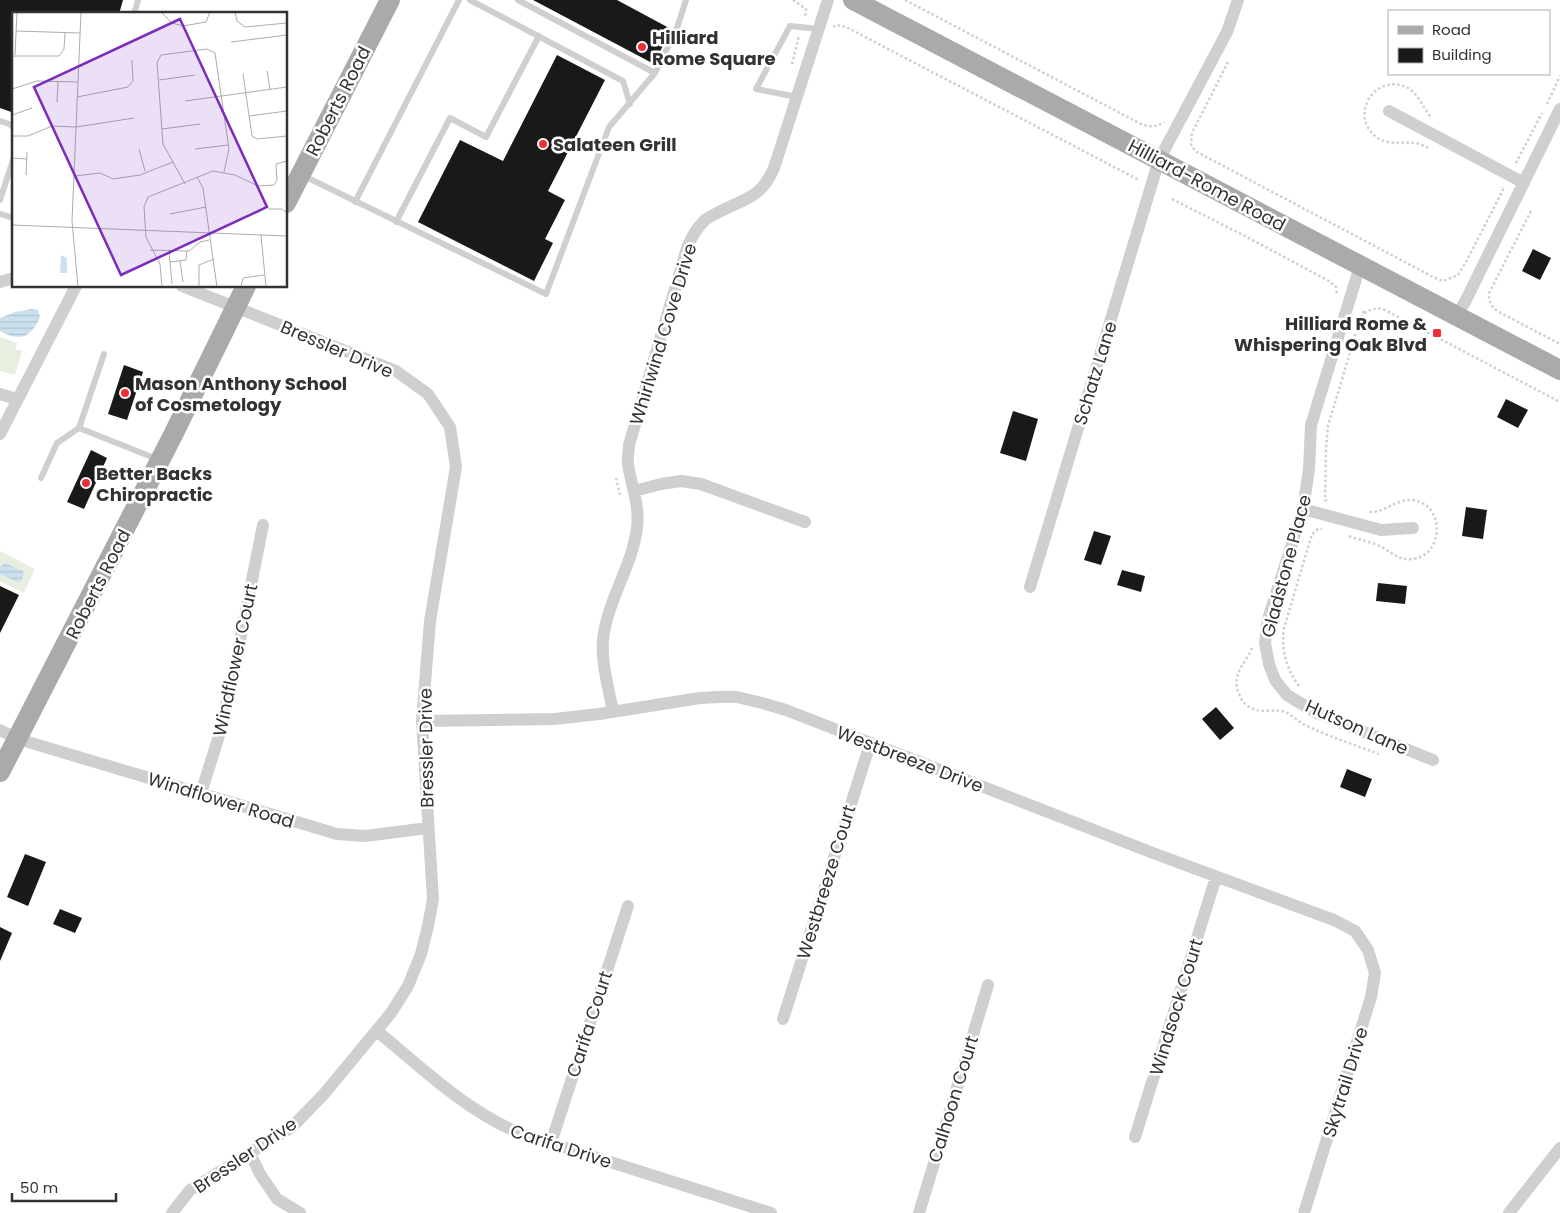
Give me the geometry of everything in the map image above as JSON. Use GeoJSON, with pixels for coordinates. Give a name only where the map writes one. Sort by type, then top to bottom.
{"type":"FeatureCollection","features":[{"type":"Feature","properties":{"kind":"main road","name":"Roberts Road"},"geometry":{"type":"LineString","coordinates":[[288,199],[390,0]]}},
{"type":"Feature","properties":{"kind":"main road","name":"Hilliard-Rome Road"},"geometry":{"type":"LineString","coordinates":[[853,0],[1560,370]]}},
{"type":"Feature","properties":{"kind":"main road","name":"Roberts Road"},"geometry":{"type":"LineString","coordinates":[[0,772],[160,460],[245,288]]}},
{"type":"Feature","properties":{"kind":"street","name":"Whirlwind Cove Drive"},"geometry":{"type":"LineString","coordinates":[[613,712],[604,662],[603,641],[606,620],[634,544],[637,527],[638,510],[628,462],[629,445],[687,248],[694,233],[705,220],[734,204],[747,200],[759,192],[769,181],[797,98],[825,30],[828,0]]}},
{"type":"Feature","properties":{"kind":"street","name":"Schatz Lane"},"geometry":{"type":"LineString","coordinates":[[1030,587],[1159,160],[1226,32],[1238,0]]}},
{"type":"Feature","properties":{"kind":"street"},"geometry":{"type":"LineString","coordinates":[[1456,316],[1465,302],[1560,109]]}},
{"type":"Feature","properties":{"kind":"street"},"geometry":{"type":"LineString","coordinates":[[1389,111],[1524,182]]}},
{"type":"Feature","properties":{"kind":"street","name":"Gladstone Place"},"geometry":{"type":"LineString","coordinates":[[1269,664],[1265,643],[1268,619],[1303,509],[1309,469],[1311,425],[1360,266]]}},
{"type":"Feature","properties":{"kind":"street"},"geometry":{"type":"LineString","coordinates":[[0,434],[75,288]]}},
{"type":"Feature","properties":{"kind":"street","name":"Bressler Drive"},"geometry":{"type":"LineString","coordinates":[[172,1213],[190,1190],[292,1127],[324,1094],[391,1013],[408,986],[421,954],[432,899],[422,721],[430,621],[456,467],[450,428],[428,394],[396,372],[187,288]]}},
{"type":"Feature","properties":{"kind":"street"},"geometry":{"type":"LineString","coordinates":[[0,394],[17,399]]}},
{"type":"Feature","properties":{"kind":"street"},"geometry":{"type":"LineString","coordinates":[[634,491],[681,481],[701,484],[805,522]]}},
{"type":"Feature","properties":{"kind":"street"},"geometry":{"type":"LineString","coordinates":[[1303,509],[1381,530],[1413,528]]}},
{"type":"Feature","properties":{"kind":"street","name":"Windflower Court"},"geometry":{"type":"LineString","coordinates":[[201,793],[218,739],[231,685],[263,525]]}},
{"type":"Feature","properties":{"kind":"street","name":"Hutson Lane"},"geometry":{"type":"LineString","coordinates":[[1269,664],[1275,680],[1286,695],[1316,713],[1433,760]]}},
{"type":"Feature","properties":{"kind":"street","name":"Westbreeze Drive"},"geometry":{"type":"LineString","coordinates":[[422,721],[555,719],[700,698],[737,697],[762,702],[1216,877],[1334,920],[1355,931],[1368,950]]}},
{"type":"Feature","properties":{"kind":"street","name":"Windflower Road"},"geometry":{"type":"LineString","coordinates":[[0,730],[18,739],[338,834],[365,836],[428,828]]}},
{"type":"Feature","properties":{"kind":"street","name":"Westbreeze Court"},"geometry":{"type":"LineString","coordinates":[[783,1019],[870,744]]}},
{"type":"Feature","properties":{"kind":"street","name":"Windsock Court"},"geometry":{"type":"LineString","coordinates":[[1135,1137],[1216,877]]}},
{"type":"Feature","properties":{"kind":"street","name":"Carifa Court"},"geometry":{"type":"LineString","coordinates":[[551,1143],[628,906]]}},
{"type":"Feature","properties":{"kind":"street","name":"Skytrail Drive"},"geometry":{"type":"LineString","coordinates":[[1304,1213],[1371,997],[1375,973],[1368,950]]}},
{"type":"Feature","properties":{"kind":"street","name":"Calhoon Court"},"geometry":{"type":"LineString","coordinates":[[919,1213],[988,984]]}},
{"type":"Feature","properties":{"kind":"street","name":"Carifa Drive"},"geometry":{"type":"LineString","coordinates":[[377,1031],[481,1114],[519,1133],[771,1213]]}},
{"type":"Feature","properties":{"kind":"street"},"geometry":{"type":"LineString","coordinates":[[1509,1213],[1560,1148]]}},
{"type":"Feature","properties":{"kind":"street"},"geometry":{"type":"LineString","coordinates":[[250,1154],[260,1174],[277,1199],[300,1213]]}},
{"type":"Feature","properties":{"kind":"lane"},"geometry":{"type":"LineString","coordinates":[[355,202],[459,0]]}},
{"type":"Feature","properties":{"kind":"lane"},"geometry":{"type":"LineString","coordinates":[[470,0],[623,81],[630,104]]}},
{"type":"Feature","properties":{"kind":"lane"},"geometry":{"type":"LineString","coordinates":[[518,0],[656,74]]}},
{"type":"Feature","properties":{"kind":"lane"},"geometry":{"type":"LineString","coordinates":[[300,175],[546,294],[609,127],[656,74],[676,31],[686,0]]}},
{"type":"Feature","properties":{"kind":"lane"},"geometry":{"type":"LineString","coordinates":[[797,98],[756,89],[790,26],[825,30]]}},
{"type":"Feature","properties":{"kind":"lane"},"geometry":{"type":"LineString","coordinates":[[396,222],[450,118],[486,137],[539,36]]}},
{"type":"Feature","properties":{"kind":"lane"},"geometry":{"type":"LineString","coordinates":[[0,121],[12,126]]}},
{"type":"Feature","properties":{"kind":"lane"},"geometry":{"type":"LineString","coordinates":[[0,200],[12,163]]}},
{"type":"Feature","properties":{"kind":"lane"},"geometry":{"type":"LineString","coordinates":[[41,478],[57,443],[79,428],[104,354]]}},
{"type":"Feature","properties":{"kind":"lane"},"geometry":{"type":"LineString","coordinates":[[79,428],[160,460]]}},
{"type":"Feature","properties":{"kind":"path"},"geometry":{"type":"LineString","coordinates":[[905,0],[1140,124],[1154,126],[1164,121]]}},
{"type":"Feature","properties":{"kind":"path"},"geometry":{"type":"LineString","coordinates":[[825,30],[837,25],[846,27],[1139,180]]}},
{"type":"Feature","properties":{"kind":"path"},"geometry":{"type":"LineString","coordinates":[[1228,62],[1192,133],[1191,144],[1195,152],[1435,278],[1443,281],[1458,275],[1504,188],[1496,183]]}},
{"type":"Feature","properties":{"kind":"path"},"geometry":{"type":"LineString","coordinates":[[1508,159],[1516,163],[1560,76]]}},
{"type":"Feature","properties":{"kind":"path"},"geometry":{"type":"LineString","coordinates":[[1435,152],[1416,143],[1385,142],[1374,135],[1364,118],[1365,107],[1374,92],[1381,86],[1402,85],[1416,95],[1430,117],[1436,120]]}},
{"type":"Feature","properties":{"kind":"path"},"geometry":{"type":"LineString","coordinates":[[1530,211],[1489,293],[1489,300],[1492,307],[1560,344]]}},
{"type":"Feature","properties":{"kind":"path"},"geometry":{"type":"LineString","coordinates":[[1458,275],[1461,280]]}},
{"type":"Feature","properties":{"kind":"path"},"geometry":{"type":"LineString","coordinates":[[1484,291],[1489,293]]}},
{"type":"Feature","properties":{"kind":"path"},"geometry":{"type":"LineString","coordinates":[[1331,502],[1325,500],[1328,426],[1360,319],[1364,313],[1370,310],[1378,308],[1385,310],[1560,402]]}},
{"type":"Feature","properties":{"kind":"path"},"geometry":{"type":"LineString","coordinates":[[1361,309],[1364,313]]}},
{"type":"Feature","properties":{"kind":"path"},"geometry":{"type":"LineString","coordinates":[[1343,535],[1372,543],[1396,556],[1407,559],[1423,556],[1436,539],[1436,518],[1431,510],[1422,503],[1411,500],[1400,501],[1382,511],[1367,512]]}},
{"type":"Feature","properties":{"kind":"path"},"geometry":{"type":"LineString","coordinates":[[1303,689],[1298,685],[1289,670],[1284,656],[1282,640],[1312,534],[1318,528],[1324,529]]}},
{"type":"Feature","properties":{"kind":"green space"},"geometry":{"type":"Polygon","coordinates":[[[0,337],[17,343],[15,349],[22,351],[15,375],[0,371],[0,337]]]}},
{"type":"Feature","properties":{"kind":"green space"},"geometry":{"type":"Polygon","coordinates":[[[0,551],[35,569],[24,593],[0,581],[0,551]]]}},
{"type":"Feature","properties":{"kind":"water"},"geometry":{"type":"Polygon","coordinates":[[[32,309],[38,310],[40,317],[29,334],[19,337],[0,331],[0,318],[15,312],[32,309]]]}},
{"type":"Feature","properties":{"kind":"water"},"geometry":{"type":"Polygon","coordinates":[[[5,563],[23,571],[24,574],[21,581],[17,582],[0,574],[0,567],[5,563]]]}},
{"type":"Feature","properties":{"kind":"building"},"geometry":{"type":"Polygon","coordinates":[[[0,0],[123,0],[120,12],[12,12],[12,112],[0,108],[0,0]]]}},
{"type":"Feature","properties":{"kind":"building","name":"Hilliard Rome Square"},"geometry":{"type":"Polygon","coordinates":[[[533,0],[617,0],[671,29],[654,64],[533,0]]]}},
{"type":"Feature","properties":{"kind":"building"},"geometry":{"type":"Polygon","coordinates":[[[557,55],[605,80],[548,191],[565,200],[545,239],[553,243],[534,281],[418,222],[460,140],[503,161],[557,55]]]}},
{"type":"Feature","properties":{"kind":"building"},"geometry":{"type":"Polygon","coordinates":[[[1533,249],[1551,258],[1540,280],[1522,271],[1533,249]]]}},
{"type":"Feature","properties":{"kind":"building","name":"Mason Anthony School of Cosmetology"},"geometry":{"type":"Polygon","coordinates":[[[124,365],[143,372],[127,420],[108,414],[124,365]]]}},
{"type":"Feature","properties":{"kind":"building"},"geometry":{"type":"Polygon","coordinates":[[[1506,399],[1528,410],[1518,428],[1497,417],[1506,399]]]}},
{"type":"Feature","properties":{"kind":"building"},"geometry":{"type":"Polygon","coordinates":[[[1013,411],[1038,419],[1026,461],[1000,453],[1013,411]]]}},
{"type":"Feature","properties":{"kind":"building","name":"Better Backs Chiropractic"},"geometry":{"type":"Polygon","coordinates":[[[91,450],[107,458],[84,509],[67,502],[91,450]]]}},
{"type":"Feature","properties":{"kind":"building"},"geometry":{"type":"Polygon","coordinates":[[[1466,507],[1487,510],[1483,539],[1462,536],[1466,507]]]}},
{"type":"Feature","properties":{"kind":"building"},"geometry":{"type":"Polygon","coordinates":[[[1094,531],[1111,536],[1101,565],[1084,560],[1094,531]]]}},
{"type":"Feature","properties":{"kind":"building"},"geometry":{"type":"Polygon","coordinates":[[[1122,570],[1145,576],[1141,592],[1117,585],[1122,570]]]}},
{"type":"Feature","properties":{"kind":"building"},"geometry":{"type":"Polygon","coordinates":[[[1378,583],[1407,586],[1405,604],[1376,601],[1378,583]]]}},
{"type":"Feature","properties":{"kind":"building"},"geometry":{"type":"Polygon","coordinates":[[[0,586],[19,595],[0,633],[0,586]]]}},
{"type":"Feature","properties":{"kind":"building"},"geometry":{"type":"Polygon","coordinates":[[[1216,707],[1234,728],[1220,740],[1202,719],[1216,707]]]}},
{"type":"Feature","properties":{"kind":"building"},"geometry":{"type":"Polygon","coordinates":[[[1347,769],[1372,779],[1365,797],[1340,787],[1347,769]]]}},
{"type":"Feature","properties":{"kind":"building"},"geometry":{"type":"Polygon","coordinates":[[[25,854],[46,862],[28,906],[7,897],[25,854]]]}},
{"type":"Feature","properties":{"kind":"building"},"geometry":{"type":"Polygon","coordinates":[[[60,909],[82,918],[75,933],[53,924],[60,909]]]}},
{"type":"Feature","properties":{"kind":"building"},"geometry":{"type":"Polygon","coordinates":[[[0,927],[12,933],[0,961],[0,927]]]}},
{"type":"Feature","properties":{"kind":"place","name":"Hilliard Rome Square"},"geometry":{"type":"Point","coordinates":[642,47]}},
{"type":"Feature","properties":{"kind":"place","name":"Salateen Grill"},"geometry":{"type":"Point","coordinates":[543,144]}},
{"type":"Feature","properties":{"kind":"place","name":"Hilliard Rome & Whispering Oak Blvd"},"geometry":{"type":"Point","coordinates":[1437,333]}},
{"type":"Feature","properties":{"kind":"place","name":"Mason Anthony School of Cosmetology"},"geometry":{"type":"Point","coordinates":[125,393]}},
{"type":"Feature","properties":{"kind":"place","name":"Better Backs Chiropractic"},"geometry":{"type":"Point","coordinates":[86,483]}}]}
